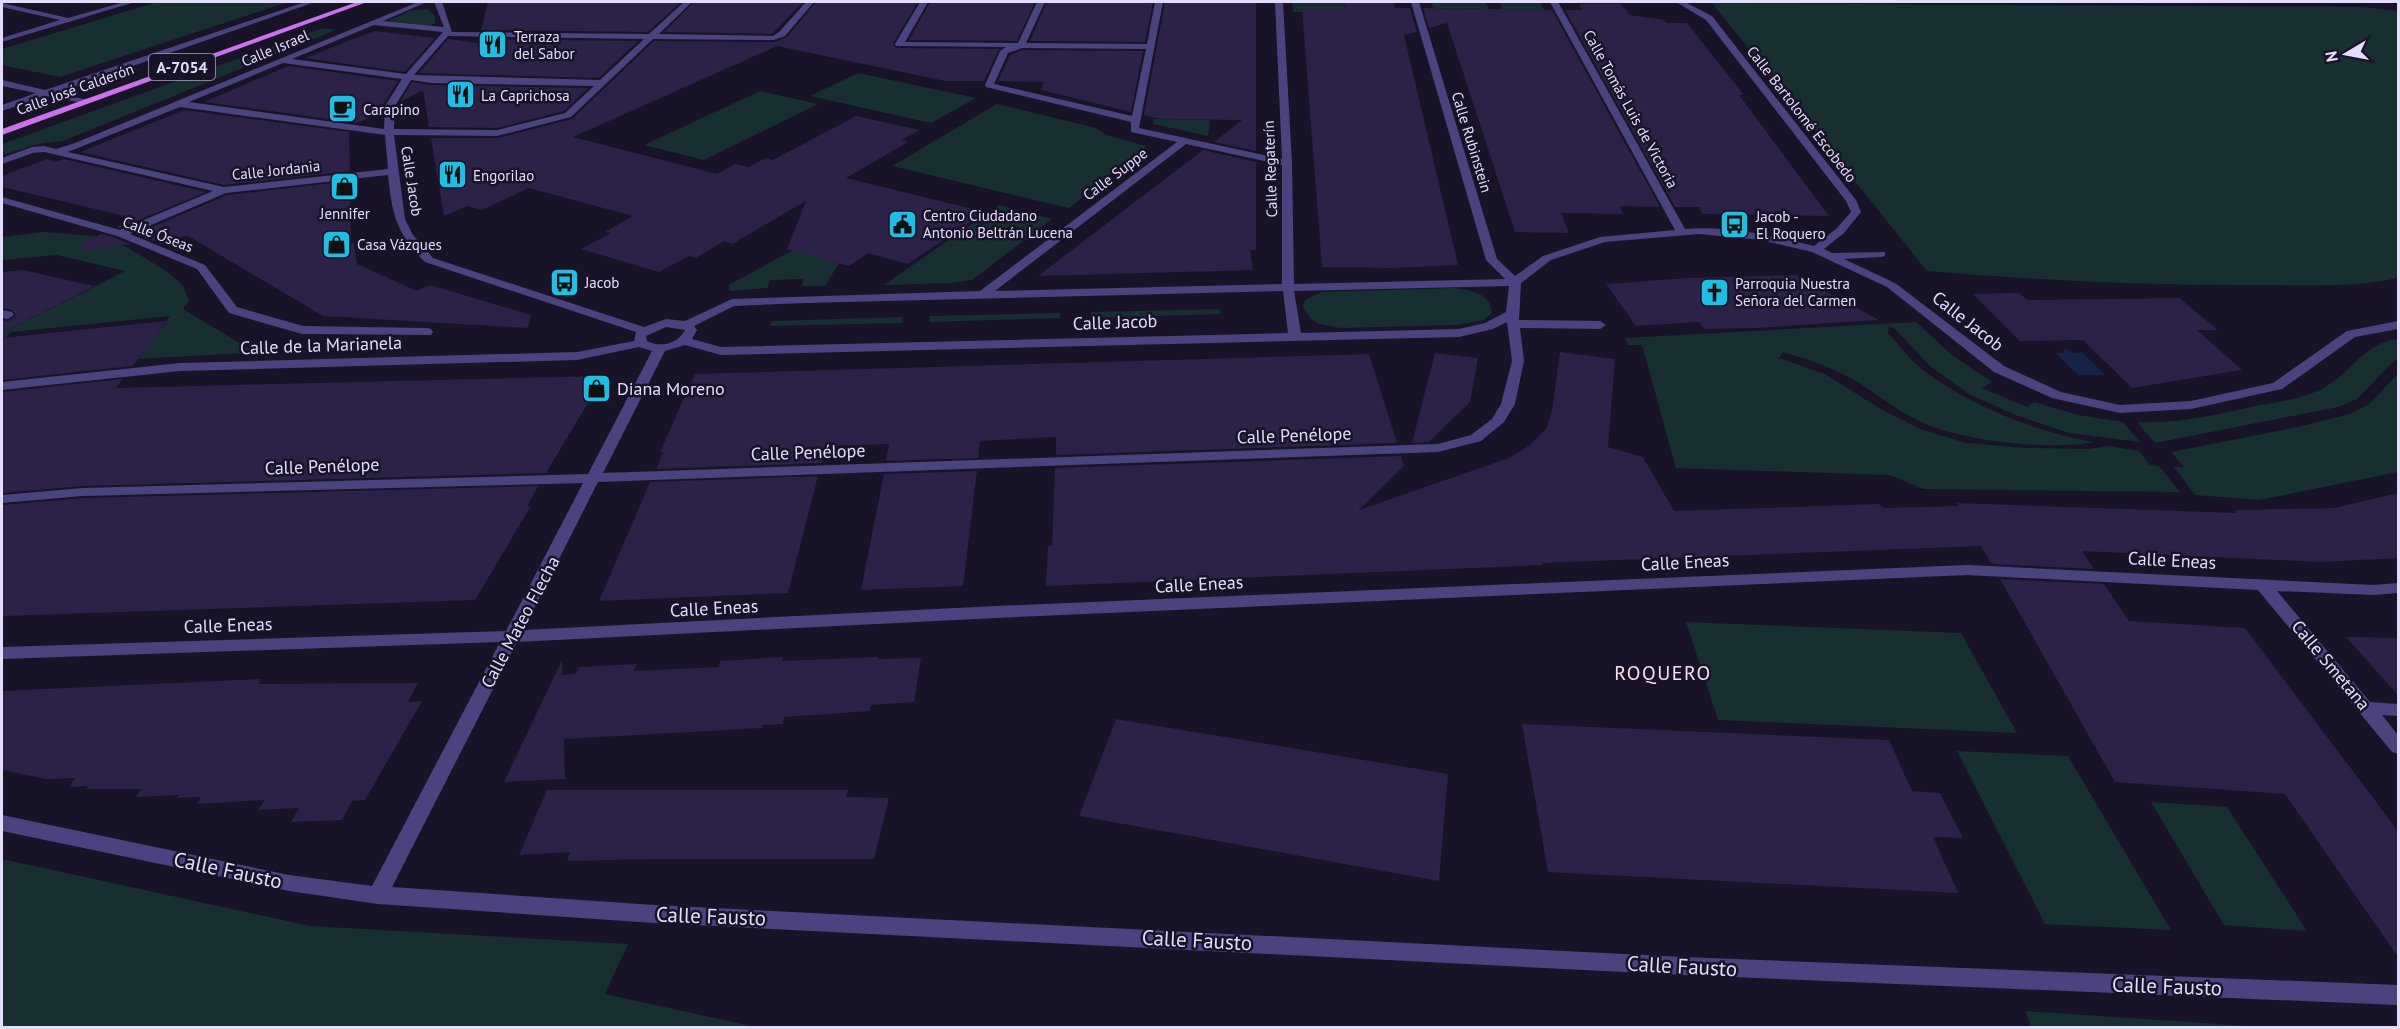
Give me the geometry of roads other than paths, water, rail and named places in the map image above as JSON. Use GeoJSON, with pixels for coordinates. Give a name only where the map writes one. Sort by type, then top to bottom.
{"type":"FeatureCollection","features":[{"type":"Feature","properties":{"kind":"main road","name":"Calle José Calderón"},"geometry":{"type":"LineString","coordinates":[[2,132],[363,2]]}},
{"type":"Feature","properties":{"kind":"street"},"geometry":{"type":"LineString","coordinates":[[2,40],[130,2]]}},
{"type":"Feature","properties":{"kind":"street","name":"Calle José Calderón"},"geometry":{"type":"LineString","coordinates":[[2,108],[311,2]]}},
{"type":"Feature","properties":{"kind":"street","name":"Calle Israel"},"geometry":{"type":"LineString","coordinates":[[2,161],[32,150],[44,149],[57,152],[180,104],[423,2]]}},
{"type":"Feature","properties":{"kind":"street"},"geometry":{"type":"LineString","coordinates":[[438,2],[447,32]]}},
{"type":"Feature","properties":{"kind":"street"},"geometry":{"type":"LineString","coordinates":[[180,104],[387,132],[497,133],[568,115],[688,2]]}},
{"type":"Feature","properties":{"kind":"street"},"geometry":{"type":"LineString","coordinates":[[372,23],[447,32],[652,38],[774,38],[782,34],[810,2]]}},
{"type":"Feature","properties":{"kind":"street"},"geometry":{"type":"LineString","coordinates":[[924,2],[899,44],[1150,47]]}},
{"type":"Feature","properties":{"kind":"street"},"geometry":{"type":"LineString","coordinates":[[1041,2],[1021,45],[1004,51],[989,86],[1135,120]]}},
{"type":"Feature","properties":{"kind":"street"},"geometry":{"type":"LineString","coordinates":[[1159,2],[1134,130],[1287,163]]}},
{"type":"Feature","properties":{"kind":"street","name":"Calle Regaterín"},"geometry":{"type":"LineString","coordinates":[[1279,2],[1287,163],[1288,287],[1295,336]]}},
{"type":"Feature","properties":{"kind":"street","name":"Calle Rubinstein"},"geometry":{"type":"LineString","coordinates":[[1415,2],[1492,260],[1515,282]]}},
{"type":"Feature","properties":{"kind":"street","name":"Calle Tomás Luis de Victoria"},"geometry":{"type":"LineString","coordinates":[[1554,2],[1681,231]]}},
{"type":"Feature","properties":{"kind":"street","name":"Calle Bartolomé Escobedo"},"geometry":{"type":"LineString","coordinates":[[1680,2],[1709,18],[1773,103],[1851,200],[1856,212],[1840,231],[1816,250]]}},
{"type":"Feature","properties":{"kind":"street"},"geometry":{"type":"LineString","coordinates":[[2,4],[68,19]]}},
{"type":"Feature","properties":{"kind":"street","name":"Calle Jacob"},"geometry":{"type":"LineString","coordinates":[[447,32],[409,77],[389,107],[387,132],[400,220],[410,240],[429,260],[643,337],[645,346],[660,348]]}},
{"type":"Feature","properties":{"kind":"street"},"geometry":{"type":"LineString","coordinates":[[282,61],[431,80],[603,83]]}},
{"type":"Feature","properties":{"kind":"street"},"geometry":{"type":"LineString","coordinates":[[2,83],[85,102]]}},
{"type":"Feature","properties":{"kind":"street","name":"Calle Suppe"},"geometry":{"type":"LineString","coordinates":[[981,296],[1183,142]]}},
{"type":"Feature","properties":{"kind":"street","name":"Calle Jordania"},"geometry":{"type":"LineString","coordinates":[[57,152],[224,190],[394,171]]}},
{"type":"Feature","properties":{"kind":"street"},"geometry":{"type":"LineString","coordinates":[[121,234],[224,190]]}},
{"type":"Feature","properties":{"kind":"street","name":"Calle Óseas"},"geometry":{"type":"LineString","coordinates":[[2,200],[121,234],[201,267],[232,310],[302,330],[427,332]]}},
{"type":"Feature","properties":{"kind":"street","name":"Calle Jacob"},"geometry":{"type":"LineString","coordinates":[[687,325],[732,303],[806,299],[1515,282],[1547,258],[1604,239],[1681,231],[1735,233],[1816,250],[1892,285],[1999,369],[2057,395],[2120,409],[2191,405],[2277,386],[2351,334],[2398,325]]}},
{"type":"Feature","properties":{"kind":"street"},"geometry":{"type":"LineString","coordinates":[[1832,257],[1881,254]]}},
{"type":"Feature","properties":{"kind":"street"},"geometry":{"type":"LineString","coordinates":[[1515,282],[1513,319],[1600,324]]}},
{"type":"Feature","properties":{"kind":"street","name":"Calle Jacob"},"geometry":{"type":"LineString","coordinates":[[684,341],[721,351],[1459,333],[1513,319]]}},
{"type":"Feature","properties":{"kind":"street","name":"Calle Penélope"},"geometry":{"type":"LineString","coordinates":[[2,499],[83,492],[594,479],[1438,448],[1476,438],[1497,422],[1508,404],[1518,361],[1513,319]]}},
{"type":"Feature","properties":{"kind":"street","name":"Calle de la Marianela"},"geometry":{"type":"LineString","coordinates":[[2,386],[180,367],[577,356],[643,337],[666,323],[687,325]]}},
{"type":"Feature","properties":{"kind":"street"},"geometry":{"type":"LineString","coordinates":[[660,348],[684,341],[690,335],[691,330],[687,325]]}},
{"type":"Feature","properties":{"kind":"street","name":"Calle Mateo Flecha"},"geometry":{"type":"LineString","coordinates":[[378,895],[660,348]]}},
{"type":"Feature","properties":{"kind":"street","name":"Calle Eneas"},"geometry":{"type":"LineString","coordinates":[[2,653],[512,636],[1966,570],[2374,590],[2398,588]]}},
{"type":"Feature","properties":{"kind":"street","name":"Calle Smetana"},"geometry":{"type":"LineString","coordinates":[[2263,585],[2398,747]]}},
{"type":"Feature","properties":{"kind":"street"},"geometry":{"type":"LineString","coordinates":[[2367,708],[2398,710]]}},
{"type":"Feature","properties":{"kind":"street","name":"Calle Fausto"},"geometry":{"type":"LineString","coordinates":[[2,823],[289,883],[378,895],[654,914],[1684,966],[2398,995]]}},
{"type":"Feature","properties":{"kind":"water"},"geometry":{"type":"Polygon","coordinates":[[[2063,350],[2074,353],[2082,352],[2105,375],[2078,375],[2056,353],[2065,353],[2063,350]]]}},
{"type":"Feature","properties":{"kind":"place","name":"Terraza del Sabor"},"geometry":{"type":"Point","coordinates":[493,45]}},
{"type":"Feature","properties":{"kind":"place","name":"La Caprichosa"},"geometry":{"type":"Point","coordinates":[460,95]}},
{"type":"Feature","properties":{"kind":"place","name":"Carapino"},"geometry":{"type":"Point","coordinates":[342,109]}},
{"type":"Feature","properties":{"kind":"place","name":"Engorilao"},"geometry":{"type":"Point","coordinates":[452,175]}},
{"type":"Feature","properties":{"kind":"place","name":"Jennifer"},"geometry":{"type":"Point","coordinates":[345,186]}},
{"type":"Feature","properties":{"kind":"place","name":"Centro Ciudadano Antonio Beltrán Lucena"},"geometry":{"type":"Point","coordinates":[902,224]}},
{"type":"Feature","properties":{"kind":"place","name":"Jacob - El Roquero"},"geometry":{"type":"Point","coordinates":[1735,225]}},
{"type":"Feature","properties":{"kind":"place","name":"Casa Vázques"},"geometry":{"type":"Point","coordinates":[336,244]}},
{"type":"Feature","properties":{"kind":"place","name":"Jacob"},"geometry":{"type":"Point","coordinates":[564,282]}},
{"type":"Feature","properties":{"kind":"place","name":"Parroquia Nuestra Señora del Carmen"},"geometry":{"type":"Point","coordinates":[1714,292]}},
{"type":"Feature","properties":{"kind":"place","name":"Diana Moreno"},"geometry":{"type":"Point","coordinates":[596,388]}},
{"type":"Feature","properties":{"kind":"district","name":"ROQUERO"},"geometry":{"type":"Point","coordinates":[1663,673]}}]}
